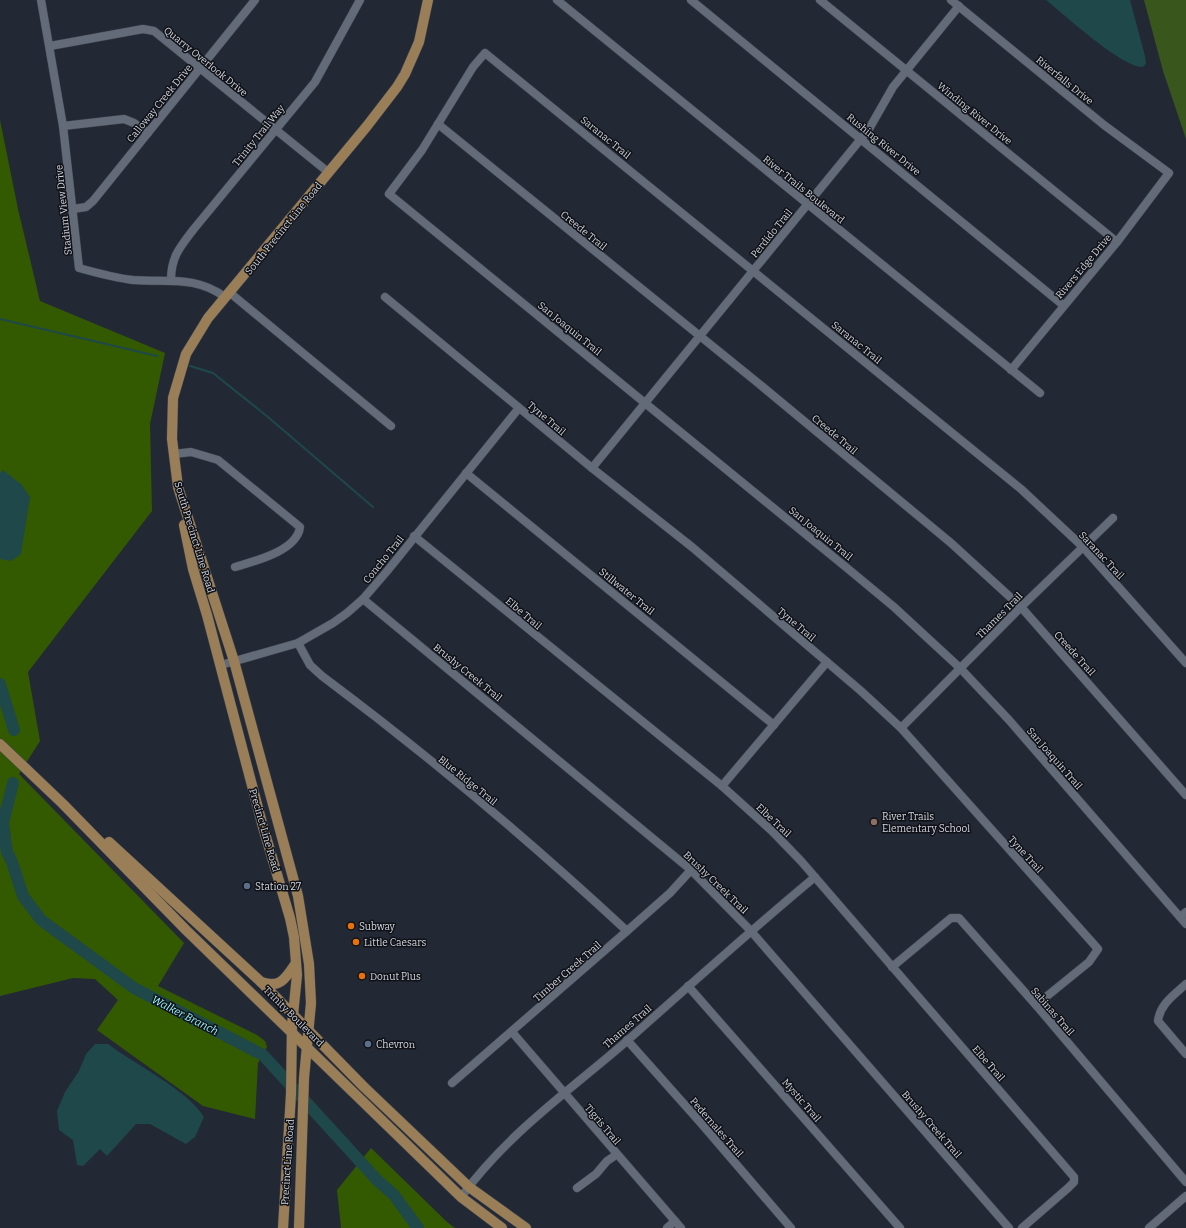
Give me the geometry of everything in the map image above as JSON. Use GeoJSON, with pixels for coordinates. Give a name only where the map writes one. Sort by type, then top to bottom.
{"type":"FeatureCollection","features":[{"type":"Feature","properties":{"kind":"main road","name":"South Precinct Line Road"},"geometry":{"type":"LineString","coordinates":[[307,1048],[310,1004],[309,964],[304,925],[234,661],[178,487],[171,426],[173,398],[186,354],[204,324],[227,294],[376,115],[405,74],[419,42],[428,0]]}},
{"type":"Feature","properties":{"kind":"main road","name":"Precinct Line Road"},"geometry":{"type":"LineString","coordinates":[[178,487],[193,569],[221,665],[273,863],[290,918],[297,974],[293,1014],[283,1228]]}},
{"type":"Feature","properties":{"kind":"main road","name":"Trinity Boulevard"},"geometry":{"type":"LineString","coordinates":[[0,744],[63,804],[186,930],[461,1197],[502,1228]]}},
{"type":"Feature","properties":{"kind":"main road"},"geometry":{"type":"LineString","coordinates":[[241,744],[249,754],[272,834],[278,838],[281,836]]}},
{"type":"Feature","properties":{"kind":"main road","name":"Trinity Boulevard"},"geometry":{"type":"LineString","coordinates":[[63,804],[122,854],[261,982],[364,1087],[469,1187],[526,1228]]}},
{"type":"Feature","properties":{"kind":"main road"},"geometry":{"type":"LineString","coordinates":[[273,863],[288,861]]}},
{"type":"Feature","properties":{"kind":"main road"},"geometry":{"type":"LineString","coordinates":[[261,982],[269,985],[277,984],[288,975],[296,963]]}},
{"type":"Feature","properties":{"kind":"main road","name":"Precinct Line Road"},"geometry":{"type":"LineString","coordinates":[[299,1228],[301,1151],[307,1048]]}},
{"type":"Feature","properties":{"kind":"street","name":"Stadium View Drive"},"geometry":{"type":"LineString","coordinates":[[41,0],[63,126],[79,268],[134,280],[172,280],[197,282],[227,294],[391,426]]}},
{"type":"Feature","properties":{"kind":"street","name":"Calloway Creek Drive"},"geometry":{"type":"LineString","coordinates":[[73,210],[86,207],[93,201],[255,0]]}},
{"type":"Feature","properties":{"kind":"street","name":"Trinity Trail Way"},"geometry":{"type":"LineString","coordinates":[[172,280],[173,258],[185,240],[314,82],[360,0]]}},
{"type":"Feature","properties":{"kind":"street","name":"River Trails Boulevard"},"geometry":{"type":"LineString","coordinates":[[557,0],[1040,393]]}},
{"type":"Feature","properties":{"kind":"street","name":"Rushing River Drive"},"geometry":{"type":"LineString","coordinates":[[691,0],[1063,305]]}},
{"type":"Feature","properties":{"kind":"street","name":"Winding River Drive"},"geometry":{"type":"LineString","coordinates":[[820,0],[1117,242]]}},
{"type":"Feature","properties":{"kind":"street","name":"Riverfalls Drive"},"geometry":{"type":"LineString","coordinates":[[951,0],[1104,125],[1169,173]]}},
{"type":"Feature","properties":{"kind":"street","name":"Perdido Trail"},"geometry":{"type":"LineString","coordinates":[[592,468],[861,139],[876,120],[893,87],[959,6]]}},
{"type":"Feature","properties":{"kind":"street","name":"Quarry Overlook Drive"},"geometry":{"type":"LineString","coordinates":[[50,46],[149,29],[200,68],[328,172]]}},
{"type":"Feature","properties":{"kind":"street","name":"Saranac Trail"},"geometry":{"type":"LineString","coordinates":[[438,124],[473,66],[485,52],[1021,489],[1083,547],[1186,664]]}},
{"type":"Feature","properties":{"kind":"street"},"geometry":{"type":"LineString","coordinates":[[63,126],[124,119],[134,122],[148,133]]}},
{"type":"Feature","properties":{"kind":"street","name":"San Joaquin Trail"},"geometry":{"type":"LineString","coordinates":[[438,124],[422,150],[389,194],[894,607],[960,668],[1008,720],[1183,914],[1186,924]]}},
{"type":"Feature","properties":{"kind":"street","name":"Creede Trail"},"geometry":{"type":"LineString","coordinates":[[438,124],[700,336],[951,543],[1021,607],[1186,795]]}},
{"type":"Feature","properties":{"kind":"street","name":"Rivers Edge Drive"},"geometry":{"type":"LineString","coordinates":[[1011,370],[1063,305],[1117,242],[1169,173]]}},
{"type":"Feature","properties":{"kind":"street","name":"Tyne Trail"},"geometry":{"type":"LineString","coordinates":[[385,297],[592,468],[692,547],[827,662],[901,728],[1098,949],[1089,962],[1036,1005]]}},
{"type":"Feature","properties":{"kind":"street","name":"Concho Trail"},"geometry":{"type":"LineString","coordinates":[[221,665],[298,643],[333,624],[362,599],[388,570],[519,408]]}},
{"type":"Feature","properties":{"kind":"street"},"geometry":{"type":"LineString","coordinates":[[174,454],[190,452],[218,460],[300,527],[300,531],[294,541],[280,550],[270,556],[235,567]]}},
{"type":"Feature","properties":{"kind":"street","name":"Stillwater Trail"},"geometry":{"type":"LineString","coordinates":[[466,472],[774,725]]}},
{"type":"Feature","properties":{"kind":"street","name":"Thames Trail"},"geometry":{"type":"LineString","coordinates":[[901,728],[1021,607],[1113,518]]}},
{"type":"Feature","properties":{"kind":"street","name":"Elbe Trail"},"geometry":{"type":"LineString","coordinates":[[414,536],[722,786],[772,831],[815,877],[1074,1177],[1074,1182],[1022,1228]]}},
{"type":"Feature","properties":{"kind":"street","name":"Brushy Creek Trail"},"geometry":{"type":"LineString","coordinates":[[362,599],[691,870],[750,930],[1009,1228]]}},
{"type":"Feature","properties":{"kind":"street","name":"Blue Ridge Trail"},"geometry":{"type":"LineString","coordinates":[[298,643],[310,664],[322,676],[472,796],[568,877],[627,931]]}},
{"type":"Feature","properties":{"kind":"street"},"geometry":{"type":"LineString","coordinates":[[722,786],[827,662]]}},
{"type":"Feature","properties":{"kind":"street","name":"Timber Creek Trail"},"geometry":{"type":"LineString","coordinates":[[452,1083],[670,893],[691,870]]}},
{"type":"Feature","properties":{"kind":"street","name":"Thames Trail"},"geometry":{"type":"LineString","coordinates":[[461,1197],[508,1141],[627,1040],[750,930],[815,877]]}},
{"type":"Feature","properties":{"kind":"street","name":"Sabinas Trail"},"geometry":{"type":"LineString","coordinates":[[892,968],[951,918],[959,918],[1036,1005],[1186,1182]]}},
{"type":"Feature","properties":{"kind":"street"},"geometry":{"type":"LineString","coordinates":[[1186,984],[1163,1006],[1159,1012],[1158,1021],[1186,1054]]}},
{"type":"Feature","properties":{"kind":"street","name":"Mystic Trail"},"geometry":{"type":"LineString","coordinates":[[688,986],[900,1228]]}},
{"type":"Feature","properties":{"kind":"street","name":"Tigris Trail"},"geometry":{"type":"LineString","coordinates":[[512,1032],[680,1228]]}},
{"type":"Feature","properties":{"kind":"street","name":"Pedernales Trail"},"geometry":{"type":"LineString","coordinates":[[627,1040],[791,1228]]}},
{"type":"Feature","properties":{"kind":"street"},"geometry":{"type":"LineString","coordinates":[[577,1188],[596,1174],[607,1161],[616,1155]]}},
{"type":"Feature","properties":{"kind":"street"},"geometry":{"type":"LineString","coordinates":[[1149,1228],[1186,1196]]}},
{"type":"Feature","properties":{"kind":"street"},"geometry":{"type":"LineString","coordinates":[[667,1228],[674,1221]]}},
{"type":"Feature","properties":{"kind":"green space"},"geometry":{"type":"Polygon","coordinates":[[[1144,0],[1186,0],[1186,139],[1163,71],[1144,0]]]}},
{"type":"Feature","properties":{"kind":"green space"},"geometry":{"type":"Polygon","coordinates":[[[0,120],[18,209],[40,301],[165,353],[150,424],[152,511],[28,672],[40,741],[19,774],[184,943],[158,986],[257,1035],[265,1041],[267,1047],[258,1063],[255,1119],[203,1106],[97,1030],[118,1000],[95,979],[73,978],[0,996],[0,120]]]}},
{"type":"Feature","properties":{"kind":"green space"},"geometry":{"type":"Polygon","coordinates":[[[371,1148],[455,1228],[341,1228],[337,1190],[371,1148]]]}},
{"type":"Feature","properties":{"kind":"shaded area"},"geometry":{"type":"Polygon","coordinates":[[[1046,0],[1130,0],[1146,64],[1142,67],[1132,64],[1107,50],[1046,0]]]}},
{"type":"Feature","properties":{"kind":"shaded area"},"geometry":{"type":"Polygon","coordinates":[[[3,470],[21,484],[30,497],[21,554],[11,561],[0,559],[0,473],[3,470]]]}},
{"type":"Feature","properties":{"kind":"shaded area"},"geometry":{"type":"Polygon","coordinates":[[[95,1044],[108,1044],[186,1097],[204,1117],[195,1137],[186,1144],[150,1124],[136,1124],[107,1156],[100,1149],[83,1166],[77,1165],[73,1140],[59,1130],[57,1111],[65,1092],[79,1071],[86,1054],[95,1044]]]}},
{"type":"Feature","properties":{"kind":"waterway"},"geometry":{"type":"LineString","coordinates":[[0,319],[157,356]]}},
{"type":"Feature","properties":{"kind":"waterway"},"geometry":{"type":"LineString","coordinates":[[190,366],[213,373],[268,417],[373,507]]}},
{"type":"Feature","properties":{"kind":"waterway","name":"Walker Branch"},"geometry":{"type":"LineString","coordinates":[[0,684],[14,730]]}},
{"type":"Feature","properties":{"kind":"waterway","name":"Walker Branch"},"geometry":{"type":"LineString","coordinates":[[13,783],[3,823],[7,852],[12,862],[23,896],[41,920],[134,988],[263,1055],[377,1180],[394,1195],[418,1228]]}},
{"type":"Feature","properties":{"kind":"place","name":"River Trails Elementary School"},"geometry":{"type":"Point","coordinates":[874,822]}},
{"type":"Feature","properties":{"kind":"place","name":"Station 27"},"geometry":{"type":"Point","coordinates":[247,886]}},
{"type":"Feature","properties":{"kind":"place","name":"Subway"},"geometry":{"type":"Point","coordinates":[351,926]}},
{"type":"Feature","properties":{"kind":"place","name":"Little Caesars"},"geometry":{"type":"Point","coordinates":[356,942]}},
{"type":"Feature","properties":{"kind":"place","name":"Donut Plus"},"geometry":{"type":"Point","coordinates":[362,976]}},
{"type":"Feature","properties":{"kind":"place","name":"Chevron"},"geometry":{"type":"Point","coordinates":[368,1044]}}]}
